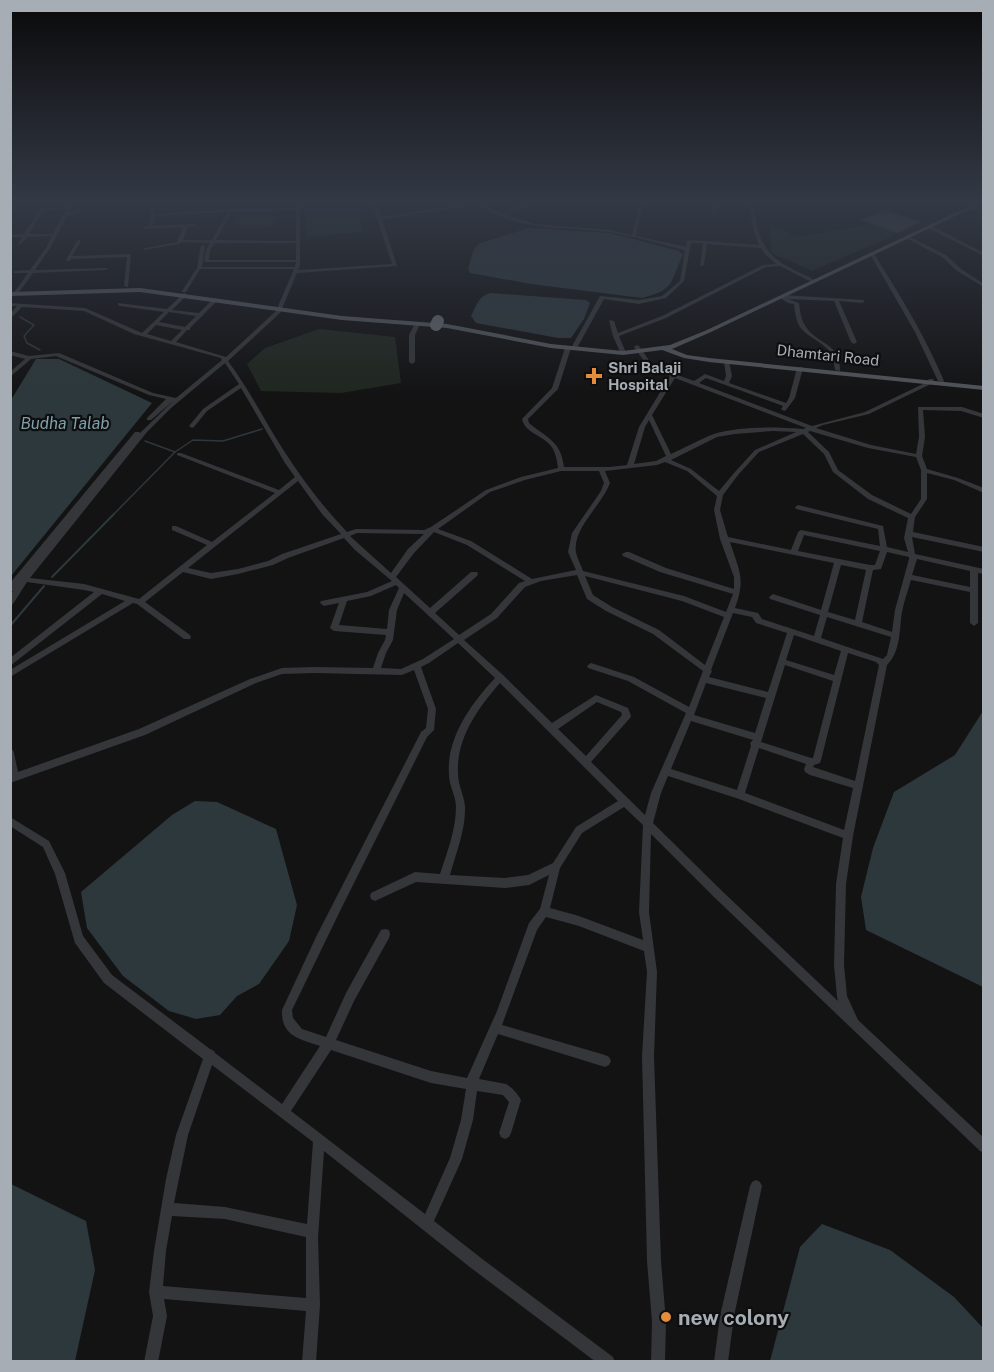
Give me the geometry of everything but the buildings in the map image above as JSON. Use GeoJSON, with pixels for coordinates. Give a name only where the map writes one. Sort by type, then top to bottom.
{"type":"FeatureCollection","features":[{"type":"Feature","properties":{"kind":"main road"},"geometry":{"type":"LineString","coordinates":[[666,346],[839,267]]}},
{"type":"Feature","properties":{"kind":"main road"},"geometry":{"type":"LineString","coordinates":[[13,292],[126,289],[184,293],[215,300],[437,323],[573,346],[622,350],[666,346],[782,297],[842,267]]}},
{"type":"Feature","properties":{"kind":"main road"},"geometry":{"type":"LineString","coordinates":[[13,292],[126,286],[342,318],[417,324],[437,323]]}},
{"type":"Feature","properties":{"kind":"main road","name":"Dhamtari Road"},"geometry":{"type":"LineString","coordinates":[[666,346],[691,354],[930,382],[941,381],[984,386]]}},
{"type":"Feature","properties":{"kind":"main road","name":"Dhamtari Road"},"geometry":{"type":"LineString","coordinates":[[666,346],[686,357],[984,386]]}},
{"type":"Feature","properties":{"kind":"street"},"geometry":{"type":"LineString","coordinates":[[13,292],[35,267]]}},
{"type":"Feature","properties":{"kind":"street"},"geometry":{"type":"LineString","coordinates":[[62,271],[64,267]]}},
{"type":"Feature","properties":{"kind":"street"},"geometry":{"type":"LineString","coordinates":[[126,286],[128,267]]}},
{"type":"Feature","properties":{"kind":"street"},"geometry":{"type":"LineString","coordinates":[[10,589],[22,579],[145,431],[175,399],[278,312],[296,267]]}},
{"type":"Feature","properties":{"kind":"street"},"geometry":{"type":"LineString","coordinates":[[143,335],[184,293],[200,268],[295,270],[354,267]]}},
{"type":"Feature","properties":{"kind":"street"},"geometry":{"type":"LineString","coordinates":[[561,469],[560,453],[549,440],[526,424],[525,419],[555,388],[573,346],[602,297],[639,302],[664,297],[682,281],[684,267]]}},
{"type":"Feature","properties":{"kind":"street"},"geometry":{"type":"LineString","coordinates":[[616,336],[664,317],[763,267]]}},
{"type":"Feature","properties":{"kind":"street"},"geometry":{"type":"LineString","coordinates":[[785,267],[814,279]]}},
{"type":"Feature","properties":{"kind":"street"},"geometry":{"type":"LineString","coordinates":[[791,267],[814,279]]}},
{"type":"Feature","properties":{"kind":"street"},"geometry":{"type":"LineString","coordinates":[[880,267],[932,359],[941,381]]}},
{"type":"Feature","properties":{"kind":"street"},"geometry":{"type":"LineString","coordinates":[[956,267],[984,286]]}},
{"type":"Feature","properties":{"kind":"street"},"geometry":{"type":"LineString","coordinates":[[15,272],[106,269]]}},
{"type":"Feature","properties":{"kind":"street"},"geometry":{"type":"LineString","coordinates":[[782,297],[862,302]]}},
{"type":"Feature","properties":{"kind":"street"},"geometry":{"type":"LineString","coordinates":[[782,297],[796,303],[803,326],[823,344],[832,348],[836,354],[837,370]]}},
{"type":"Feature","properties":{"kind":"street"},"geometry":{"type":"LineString","coordinates":[[172,343],[215,300]]}},
{"type":"Feature","properties":{"kind":"street"},"geometry":{"type":"LineString","coordinates":[[836,300],[854,342]]}},
{"type":"Feature","properties":{"kind":"street"},"geometry":{"type":"LineString","coordinates":[[10,304],[85,310],[143,335],[225,359],[288,463],[324,512],[345,534],[500,677],[718,894],[984,1147]]}},
{"type":"Feature","properties":{"kind":"street"},"geometry":{"type":"LineString","coordinates":[[120,304],[199,315]]}},
{"type":"Feature","properties":{"kind":"street"},"geometry":{"type":"LineString","coordinates":[[10,318],[21,305]]}},
{"type":"Feature","properties":{"kind":"street"},"geometry":{"type":"LineString","coordinates":[[611,321],[622,350]]}},
{"type":"Feature","properties":{"kind":"street"},"geometry":{"type":"LineString","coordinates":[[154,323],[188,329]]}},
{"type":"Feature","properties":{"kind":"street"},"geometry":{"type":"LineString","coordinates":[[412,362],[412,335],[417,324]]}},
{"type":"Feature","properties":{"kind":"street"},"geometry":{"type":"LineString","coordinates":[[638,349],[651,367],[810,429],[870,447],[919,456]]}},
{"type":"Feature","properties":{"kind":"street"},"geometry":{"type":"LineString","coordinates":[[10,353],[29,358]]}},
{"type":"Feature","properties":{"kind":"street"},"geometry":{"type":"LineString","coordinates":[[10,375],[29,358],[39,355],[63,355],[151,394],[175,399]]}},
{"type":"Feature","properties":{"kind":"street"},"geometry":{"type":"LineString","coordinates":[[10,385],[22,367],[39,355]]}},
{"type":"Feature","properties":{"kind":"street"},"geometry":{"type":"LineString","coordinates":[[726,383],[729,375],[727,362]]}},
{"type":"Feature","properties":{"kind":"street"},"geometry":{"type":"LineString","coordinates":[[778,416],[792,398],[800,369]]}},
{"type":"Feature","properties":{"kind":"street"},"geometry":{"type":"LineString","coordinates":[[630,466],[642,427],[673,376]]}},
{"type":"Feature","properties":{"kind":"street"},"geometry":{"type":"LineString","coordinates":[[694,384],[705,376],[787,405]]}},
{"type":"Feature","properties":{"kind":"street"},"geometry":{"type":"LineString","coordinates":[[898,396],[904,389],[905,380]]}},
{"type":"Feature","properties":{"kind":"street"},"geometry":{"type":"LineString","coordinates":[[658,1362],[659,1322],[654,1261],[648,1065],[652,972],[643,892],[648,823],[656,793],[690,715],[737,593],[738,577],[724,539],[717,510],[720,495],[758,451],[821,424],[867,413],[930,382]]}},
{"type":"Feature","properties":{"kind":"street"},"geometry":{"type":"LineString","coordinates":[[192,426],[212,404],[242,385]]}},
{"type":"Feature","properties":{"kind":"street"},"geometry":{"type":"LineString","coordinates":[[855,1025],[842,997],[839,965],[842,884],[848,836],[883,664],[890,657],[896,636],[899,610],[913,555],[908,538],[912,517],[924,500],[924,470],[919,456],[922,437],[920,408],[962,409],[984,416]]}},
{"type":"Feature","properties":{"kind":"street"},"geometry":{"type":"LineString","coordinates":[[649,414],[668,459],[689,470],[720,495]]}},
{"type":"Feature","properties":{"kind":"street"},"geometry":{"type":"LineString","coordinates":[[376,672],[391,632],[397,582],[411,551],[433,529],[500,485],[561,469],[601,469],[668,459],[715,436],[764,429],[810,429]]}},
{"type":"Feature","properties":{"kind":"street"},"geometry":{"type":"LineString","coordinates":[[810,429],[827,453],[835,471],[870,497],[912,517]]}},
{"type":"Feature","properties":{"kind":"street"},"geometry":{"type":"LineString","coordinates":[[179,454],[279,492]]}},
{"type":"Feature","properties":{"kind":"street"},"geometry":{"type":"LineString","coordinates":[[601,469],[607,483],[575,533],[572,552],[578,572],[590,597],[656,632],[706,675],[770,696]]}},
{"type":"Feature","properties":{"kind":"street"},"geometry":{"type":"LineString","coordinates":[[924,470],[984,491]]}},
{"type":"Feature","properties":{"kind":"street"},"geometry":{"type":"LineString","coordinates":[[140,602],[298,477]]}},
{"type":"Feature","properties":{"kind":"street"},"geometry":{"type":"LineString","coordinates":[[724,539],[870,568],[878,567],[884,549],[881,528],[798,507]]}},
{"type":"Feature","properties":{"kind":"street"},"geometry":{"type":"LineString","coordinates":[[174,528],[213,545]]}},
{"type":"Feature","properties":{"kind":"street"},"geometry":{"type":"LineString","coordinates":[[183,569],[209,576],[278,561],[285,556],[356,531],[399,533],[433,529],[469,543],[531,582]]}},
{"type":"Feature","properties":{"kind":"street"},"geometry":{"type":"LineString","coordinates":[[794,552],[801,532],[984,572]]}},
{"type":"Feature","properties":{"kind":"street"},"geometry":{"type":"LineString","coordinates":[[910,534],[984,550]]}},
{"type":"Feature","properties":{"kind":"street"},"geometry":{"type":"LineString","coordinates":[[626,554],[663,570],[737,593]]}},
{"type":"Feature","properties":{"kind":"street"},"geometry":{"type":"LineString","coordinates":[[817,640],[838,562]]}},
{"type":"Feature","properties":{"kind":"street"},"geometry":{"type":"LineString","coordinates":[[858,624],[870,568]]}},
{"type":"Feature","properties":{"kind":"street"},"geometry":{"type":"LineString","coordinates":[[974,570],[974,623]]}},
{"type":"Feature","properties":{"kind":"street"},"geometry":{"type":"LineString","coordinates":[[10,753],[13,778],[142,732],[254,681],[282,671],[402,672],[494,616],[522,585],[578,572],[730,613],[755,615],[759,621],[879,660],[883,664]]}},
{"type":"Feature","properties":{"kind":"street"},"geometry":{"type":"LineString","coordinates":[[430,612],[474,574]]}},
{"type":"Feature","properties":{"kind":"street"},"geometry":{"type":"LineString","coordinates":[[908,577],[974,590]]}},
{"type":"Feature","properties":{"kind":"street"},"geometry":{"type":"LineString","coordinates":[[22,579],[54,582],[140,602],[187,637]]}},
{"type":"Feature","properties":{"kind":"street"},"geometry":{"type":"LineString","coordinates":[[10,602],[22,579]]}},
{"type":"Feature","properties":{"kind":"street"},"geometry":{"type":"LineString","coordinates":[[324,603],[368,594],[397,582]]}},
{"type":"Feature","properties":{"kind":"street"},"geometry":{"type":"LineString","coordinates":[[10,663],[100,592]]}},
{"type":"Feature","properties":{"kind":"street"},"geometry":{"type":"LineString","coordinates":[[773,597],[896,636]]}},
{"type":"Feature","properties":{"kind":"street"},"geometry":{"type":"LineString","coordinates":[[10,674],[130,600]]}},
{"type":"Feature","properties":{"kind":"street"},"geometry":{"type":"LineString","coordinates":[[344,600],[334,628],[391,632]]}},
{"type":"Feature","properties":{"kind":"street"},"geometry":{"type":"LineString","coordinates":[[740,795],[755,740],[791,632]]}},
{"type":"Feature","properties":{"kind":"street"},"geometry":{"type":"LineString","coordinates":[[591,666],[631,679],[690,715],[811,762],[817,760],[845,649]]}},
{"type":"Feature","properties":{"kind":"street"},"geometry":{"type":"LineString","coordinates":[[781,661],[837,679]]}},
{"type":"Feature","properties":{"kind":"street"},"geometry":{"type":"LineString","coordinates":[[416,665],[432,710],[430,730],[424,735],[374,838],[341,897],[287,1010],[287,1020],[298,1034],[431,1077],[506,1090],[515,1100],[505,1133]]}},
{"type":"Feature","properties":{"kind":"street"},"geometry":{"type":"LineString","coordinates":[[444,879],[461,809],[453,777],[453,763],[458,742],[479,701],[500,677]]}},
{"type":"Feature","properties":{"kind":"street"},"geometry":{"type":"LineString","coordinates":[[552,728],[596,698],[625,710],[627,716],[586,762]]}},
{"type":"Feature","properties":{"kind":"street"},"geometry":{"type":"LineString","coordinates":[[811,762],[808,769],[813,772],[858,786]]}},
{"type":"Feature","properties":{"kind":"street"},"geometry":{"type":"LineString","coordinates":[[666,771],[740,795],[848,836]]}},
{"type":"Feature","properties":{"kind":"street"},"geometry":{"type":"LineString","coordinates":[[427,1223],[456,1159],[468,1120],[472,1085],[484,1049],[502,1013],[533,927],[544,911],[556,866],[579,830],[625,801]]}},
{"type":"Feature","properties":{"kind":"street"},"geometry":{"type":"LineString","coordinates":[[10,821],[46,844],[60,873],[79,939],[108,979],[608,1362]]}},
{"type":"Feature","properties":{"kind":"street"},"geometry":{"type":"LineString","coordinates":[[375,896],[415,877],[505,883],[529,880],[556,866]]}},
{"type":"Feature","properties":{"kind":"street"},"geometry":{"type":"LineString","coordinates":[[544,911],[579,921],[648,947]]}},
{"type":"Feature","properties":{"kind":"street"},"geometry":{"type":"LineString","coordinates":[[284,1112],[328,1044],[350,997],[385,934]]}},
{"type":"Feature","properties":{"kind":"street"},"geometry":{"type":"LineString","coordinates":[[495,1028],[605,1061]]}},
{"type":"Feature","properties":{"kind":"street"},"geometry":{"type":"LineString","coordinates":[[151,1362],[160,1316],[156,1292],[160,1251],[182,1135],[210,1055]]}},
{"type":"Feature","properties":{"kind":"street"},"geometry":{"type":"LineString","coordinates":[[309,1362],[313,1305],[313,1232],[319,1139]]}},
{"type":"Feature","properties":{"kind":"street"},"geometry":{"type":"LineString","coordinates":[[721,1362],[727,1316],[756,1186]]}},
{"type":"Feature","properties":{"kind":"street"},"geometry":{"type":"LineString","coordinates":[[168,1209],[225,1212],[313,1232]]}},
{"type":"Feature","properties":{"kind":"street"},"geometry":{"type":"LineString","coordinates":[[156,1292],[313,1305]]}},
{"type":"Feature","properties":{"kind":"shaded area"},"geometry":{"type":"Polygon","coordinates":[[[803,267],[821,267],[812,271],[803,267]]]}},
{"type":"Feature","properties":{"kind":"shaded area"},"geometry":{"type":"Polygon","coordinates":[[[319,329],[395,337],[401,383],[341,393],[261,391],[247,364],[265,348],[319,329]]]}},
{"type":"Feature","properties":{"kind":"water"},"geometry":{"type":"Polygon","coordinates":[[[469,267],[678,267],[667,288],[642,298],[531,284],[470,273],[469,267]]]}},
{"type":"Feature","properties":{"kind":"water"},"geometry":{"type":"Polygon","coordinates":[[[491,293],[586,300],[590,303],[584,319],[571,338],[558,338],[476,323],[471,316],[475,308],[481,299],[491,293]]]}},
{"type":"Feature","properties":{"kind":"water","name":"Budha Talab"},"geometry":{"type":"Polygon","coordinates":[[[36,359],[59,359],[152,403],[11,576],[11,400],[36,359]]]}},
{"type":"Feature","properties":{"kind":"water"},"geometry":{"type":"Polygon","coordinates":[[[983,711],[983,987],[866,930],[861,897],[873,848],[894,792],[955,755],[983,711]]]}},
{"type":"Feature","properties":{"kind":"water"},"geometry":{"type":"Polygon","coordinates":[[[195,801],[217,802],[276,829],[297,905],[289,941],[259,984],[237,996],[220,1015],[196,1019],[169,1011],[123,976],[87,928],[81,892],[172,815],[195,801]]]}},
{"type":"Feature","properties":{"kind":"water"},"geometry":{"type":"Polygon","coordinates":[[[11,1184],[86,1221],[95,1270],[75,1361],[11,1361],[11,1184]]]}},
{"type":"Feature","properties":{"kind":"water"},"geometry":{"type":"Polygon","coordinates":[[[822,1224],[890,1250],[954,1297],[983,1328],[983,1361],[770,1361],[800,1247],[822,1224]]]}},
{"type":"Feature","properties":{"kind":"waterway"},"geometry":{"type":"LineString","coordinates":[[20,317],[34,325],[24,336],[27,343],[40,350]]}},
{"type":"Feature","properties":{"kind":"waterway"},"geometry":{"type":"LineString","coordinates":[[175,452],[193,440],[223,441],[262,429]]}},
{"type":"Feature","properties":{"kind":"waterway"},"geometry":{"type":"LineString","coordinates":[[145,441],[175,452]]}},
{"type":"Feature","properties":{"kind":"waterway"},"geometry":{"type":"LineString","coordinates":[[113,515],[175,452]]}},
{"type":"Feature","properties":{"kind":"waterway"},"geometry":{"type":"LineString","coordinates":[[52,577],[114,514]]}},
{"type":"Feature","properties":{"kind":"waterway"},"geometry":{"type":"LineString","coordinates":[[10,626],[44,586]]}},
{"type":"Feature","properties":{"kind":"place","name":"Shri Balaji Hospital"},"geometry":{"type":"Point","coordinates":[594,376]}},
{"type":"Feature","properties":{"kind":"place","name":"new colony"},"geometry":{"type":"Point","coordinates":[666,1317]}}]}
